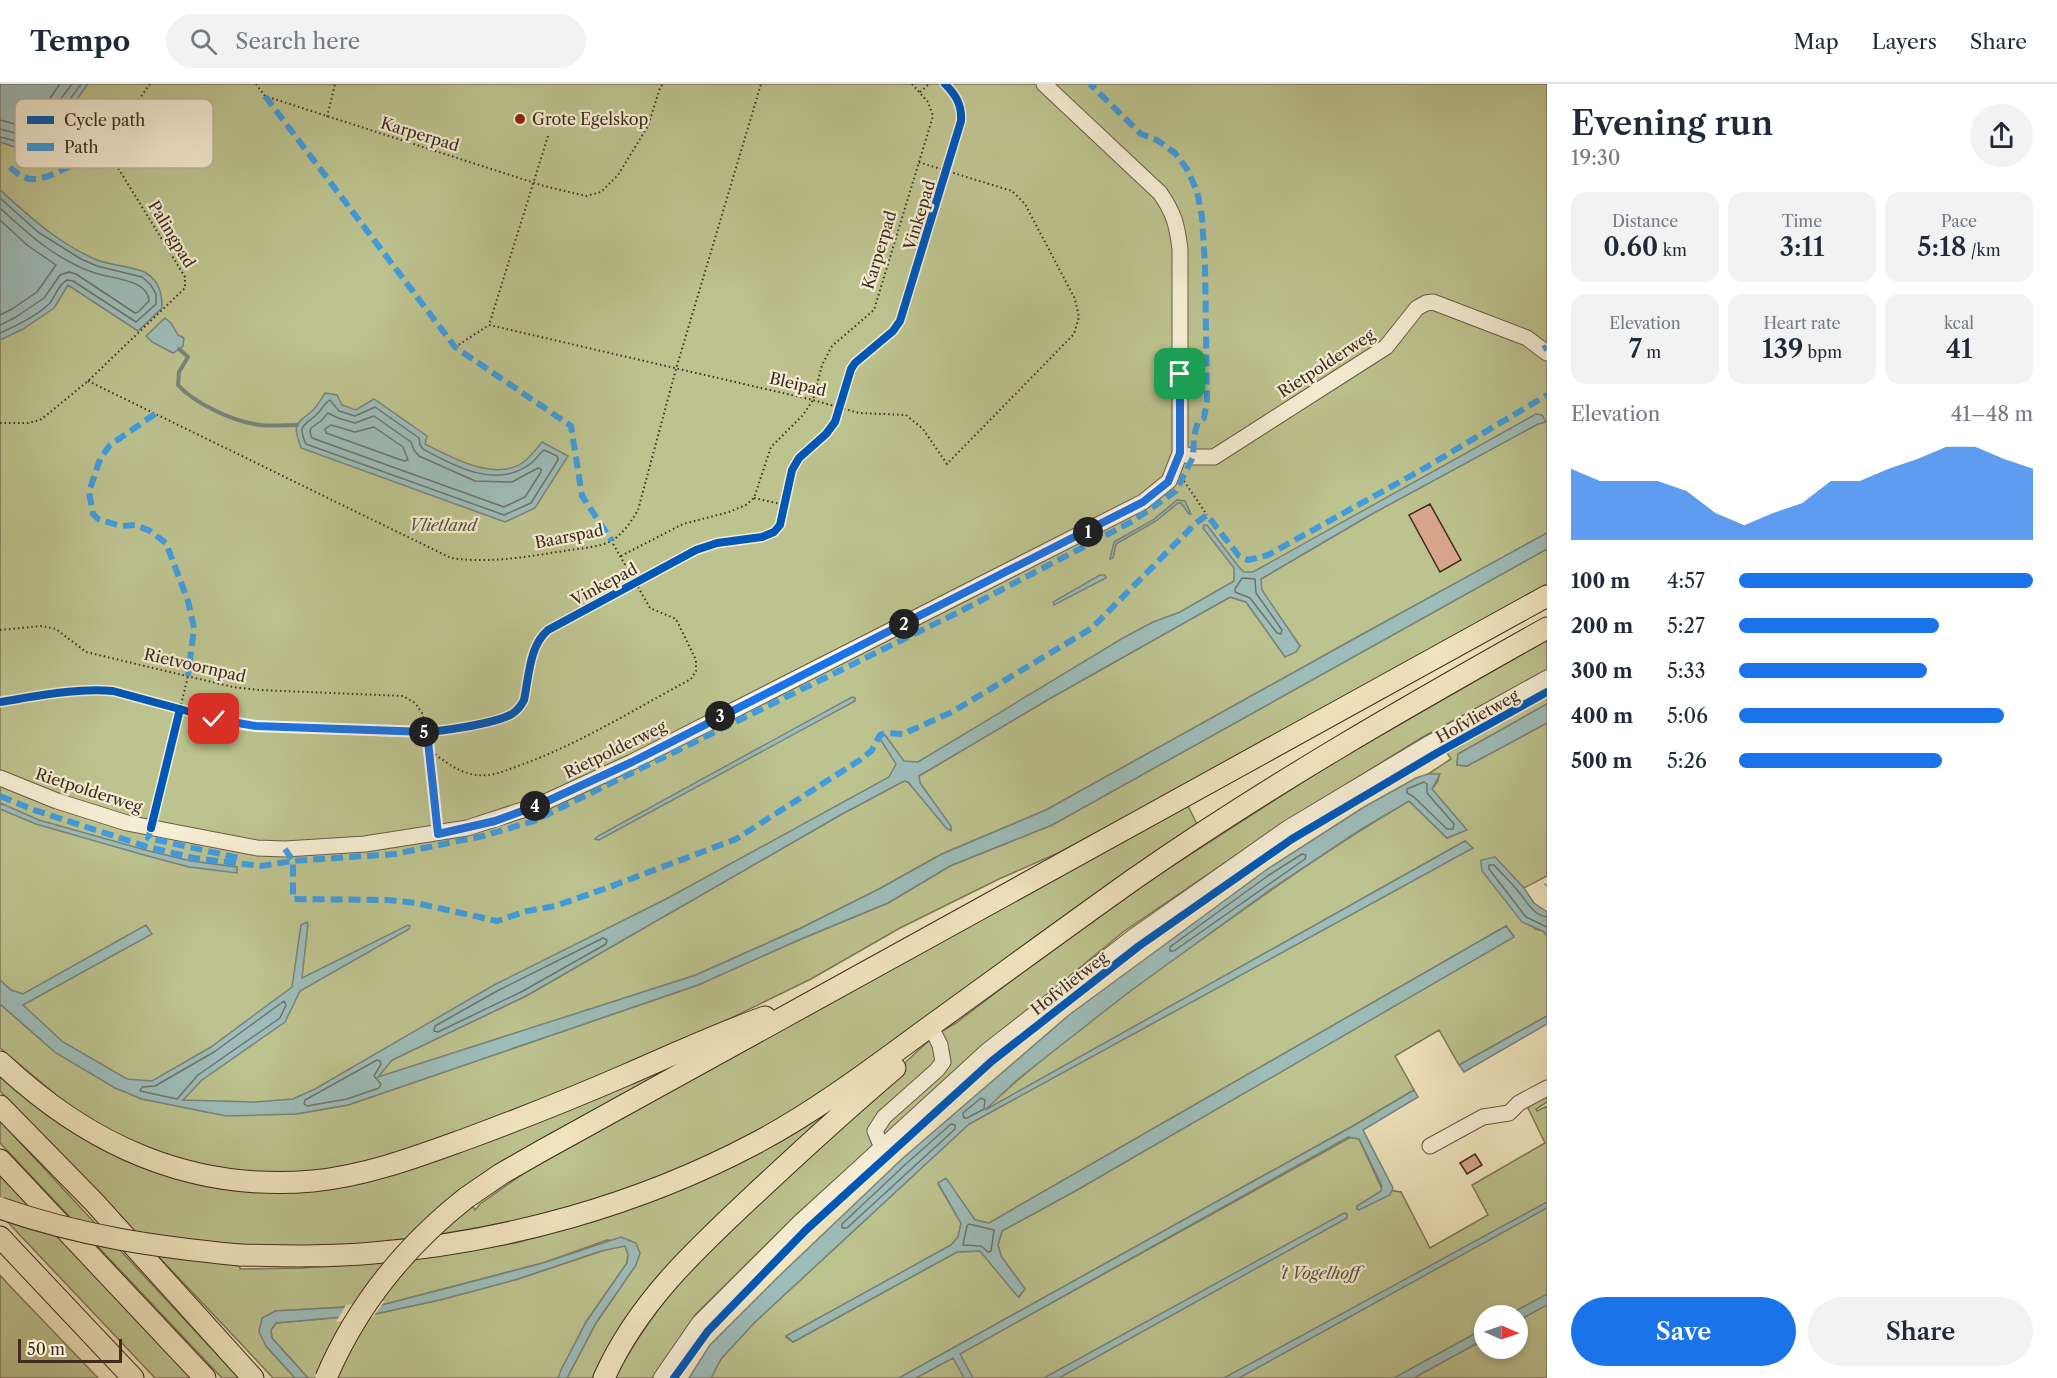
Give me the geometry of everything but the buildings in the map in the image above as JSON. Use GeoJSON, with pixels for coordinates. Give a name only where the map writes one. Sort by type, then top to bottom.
{"type":"FeatureCollection","features":[{"type":"Feature","properties":{"kind":"highway"},"geometry":{"type":"LineString","coordinates":[[326,1378],[357,1316],[382,1281],[422,1236],[466,1198],[501,1174],[1547,596]]}},
{"type":"Feature","properties":{"kind":"highway"},"geometry":{"type":"LineString","coordinates":[[0,1208],[86,1234],[165,1248],[240,1255],[316,1256],[374,1253],[441,1245],[536,1227],[605,1207],[712,1164],[757,1142],[813,1109],[874,1069],[1119,890],[1223,819],[1414,703],[1547,628]]}},
{"type":"Feature","properties":{"kind":"highway"},"geometry":{"type":"LineString","coordinates":[[604,1378],[633,1323],[676,1270],[819,1134],[1023,960]]}},
{"type":"Feature","properties":{"kind":"highway"},"geometry":{"type":"LineString","coordinates":[[0,1062],[52,1106],[90,1132],[128,1151],[166,1166],[224,1179],[284,1182],[313,1180],[370,1170],[436,1149],[556,1104],[723,1032],[819,998]]}},
{"type":"Feature","properties":{"kind":"highway"},"geometry":{"type":"LineString","coordinates":[[0,1106],[94,1202],[252,1378]]}},
{"type":"Feature","properties":{"kind":"highway"},"geometry":{"type":"LineString","coordinates":[[0,1160],[205,1378]]}},
{"type":"Feature","properties":{"kind":"highway"},"geometry":{"type":"LineString","coordinates":[[0,1237],[133,1378]]}},
{"type":"Feature","properties":{"kind":"street","name":"Rietpolderweg"},"geometry":{"type":"LineString","coordinates":[[0,778],[57,801],[127,823],[257,848],[285,849],[365,844],[438,834],[495,821],[541,804],[632,762],[1129,511],[1168,482],[1180,453],[1180,249],[1177,225],[1171,208],[1160,193],[1044,84]]}},
{"type":"Feature","properties":{"kind":"street","name":"Rietpolderweg"},"geometry":{"type":"LineString","coordinates":[[1180,453],[1193,457],[1214,457],[1386,347],[1417,308],[1426,303],[1433,302],[1527,338],[1547,353]]}},
{"type":"Feature","properties":{"kind":"street","name":"Hofvlietweg"},"geometry":{"type":"LineString","coordinates":[[661,1378],[699,1323],[799,1223],[987,1051],[1143,930],[1288,828],[1430,743],[1547,678]]}},
{"type":"Feature","properties":{"kind":"street"},"geometry":{"type":"LineString","coordinates":[[882,1148],[875,1131],[884,1117],[937,1071],[942,1062],[940,1045],[935,1035]]}},
{"type":"Feature","properties":{"kind":"street"},"geometry":{"type":"LineString","coordinates":[[1430,1146],[1483,1117],[1509,1113],[1519,1103],[1547,1088]]}},
{"type":"Feature","properties":{"kind":"path"},"geometry":{"type":"LineString","coordinates":[[327,117],[335,84]]}},
{"type":"Feature","properties":{"kind":"path"},"geometry":{"type":"LineString","coordinates":[[921,92],[929,84]]}},
{"type":"Feature","properties":{"kind":"path"},"geometry":{"type":"LineString","coordinates":[[455,346],[489,325],[548,136]]}},
{"type":"Feature","properties":{"kind":"path"},"geometry":{"type":"LineString","coordinates":[[839,411],[843,396]]}},
{"type":"Feature","properties":{"kind":"path"},"geometry":{"type":"LineString","coordinates":[[1175,469],[1207,515]]}},
{"type":"Feature","properties":{"kind":"path"},"geometry":{"type":"LineString","coordinates":[[621,556],[683,524],[729,512],[746,505],[754,498],[785,502],[782,517]]}},
{"type":"Feature","properties":{"kind":"path"},"geometry":{"type":"LineString","coordinates":[[428,749],[455,768],[475,775],[494,775],[542,757],[589,735],[691,679],[696,670],[696,660],[676,619],[650,608],[612,541]]}},
{"type":"Feature","properties":{"kind":"path"},"geometry":{"type":"LineString","coordinates":[[178,720],[188,676]]}},
{"type":"Feature","properties":{"kind":"path"},"geometry":{"type":"LineString","coordinates":[[170,706],[189,711]]}},
{"type":"Feature","properties":{"kind":"path"},"geometry":{"type":"LineString","coordinates":[[423,732],[438,731]]}},
{"type":"Feature","properties":{"kind":"green space","name":"Vlietland"},"geometry":{"type":"Polygon","coordinates":[[[0,84],[1547,84],[1547,533],[1046,810],[942,854],[799,929],[696,975],[377,1078],[392,1060],[526,996],[842,814],[904,781],[908,782],[951,830],[920,783],[919,776],[1049,699],[1230,597],[1246,602],[1285,656],[1300,646],[1261,590],[1261,579],[1370,515],[1545,422],[1541,415],[313,1101],[229,1107],[180,1102],[126,1086],[54,1043],[0,995],[0,84]]]}},
{"type":"Feature","properties":{"kind":"green space"},"geometry":{"type":"Polygon","coordinates":[[[1547,549],[1547,584],[1189,784],[1058,853],[999,879],[900,928],[811,979],[676,1045],[469,1133],[364,1162],[298,1175],[225,1171],[194,1164],[120,1138],[77,1112],[0,1048],[0,1004],[56,1053],[142,1099],[183,1106],[296,1114],[348,1105],[698,985],[888,903],[950,866],[1052,825],[1547,549]]]}},
{"type":"Feature","properties":{"kind":"green space"},"geometry":{"type":"Polygon","coordinates":[[[1547,640],[1547,670],[1421,738],[1279,826],[1123,932],[974,1055],[797,1214],[696,1314],[653,1378],[615,1378],[654,1315],[726,1230],[935,1035],[956,1023],[1107,908],[1334,762],[1547,640]]]}},
{"type":"Feature","properties":{"kind":"green space"},"geometry":{"type":"Polygon","coordinates":[[[1547,696],[1547,704],[1458,754],[1457,765],[1467,766],[1547,723],[1547,876],[1524,888],[1495,858],[1481,861],[1535,929],[1543,931],[1547,936],[1547,1016],[1459,1065],[1439,1030],[1395,1056],[1414,1090],[899,1378],[711,1378],[721,1359],[754,1323],[969,1124],[1472,848],[1465,841],[982,1112],[1061,1044],[1144,981],[1303,868],[1409,801],[1447,838],[1466,830],[1432,789],[1439,775],[1428,774],[1451,759],[1447,753],[1547,696]],[[1506,926],[989,1223],[975,1220],[945,1179],[938,1184],[961,1223],[958,1237],[951,1245],[786,1337],[793,1342],[957,1252],[980,1251],[1019,1297],[1025,1289],[1001,1256],[998,1245],[1002,1231],[1077,1190],[1514,936],[1506,926]]]}},
{"type":"Feature","properties":{"kind":"green space"},"geometry":{"type":"Polygon","coordinates":[[[1187,804],[1198,826],[817,1100],[653,1184],[437,1242],[239,1248],[240,1269],[301,1268],[422,1258],[516,1243],[579,1225],[860,1091],[739,1200],[599,1378],[567,1378],[596,1323],[636,1265],[636,1244],[607,1240],[543,1263],[382,1305],[275,1311],[266,1346],[295,1378],[273,1378],[0,1091],[0,1070],[120,1155],[324,1184],[723,1042],[466,1198],[475,1210],[480,1204],[527,1171],[1187,804]]]}},
{"type":"Feature","properties":{"kind":"green space","name":"'t Vogelhoff"},"geometry":{"type":"Polygon","coordinates":[[[1547,1095],[1547,1102],[1536,1109],[1537,1111],[1547,1106],[1547,1378],[916,1378],[1351,1137],[1359,1139],[1382,1189],[1401,1192],[1430,1248],[1488,1215],[1472,1185],[1545,1143],[1527,1106],[1547,1095]]]}},
{"type":"Feature","properties":{"kind":"green space"},"geometry":{"type":"Polygon","coordinates":[[[0,1121],[239,1378],[222,1378],[0,1143],[0,1121]]]}},
{"type":"Feature","properties":{"kind":"green space"},"geometry":{"type":"Polygon","coordinates":[[[0,1171],[196,1378],[155,1378],[0,1214],[0,1171]]]}},
{"type":"Feature","properties":{"kind":"green space"},"geometry":{"type":"Polygon","coordinates":[[[617,1246],[625,1246],[628,1254],[627,1263],[586,1322],[558,1378],[308,1378],[272,1338],[271,1330],[276,1323],[375,1314],[439,1300],[518,1279],[617,1246]]]}},
{"type":"Feature","properties":{"kind":"green space"},"geometry":{"type":"Polygon","coordinates":[[[0,1275],[7,1283],[98,1378],[0,1378],[0,1275]]]}},
{"type":"Feature","properties":{"kind":"water"},"geometry":{"type":"Polygon","coordinates":[[[0,84],[88,84],[77,99],[15,99],[15,147],[0,142],[0,84]]]}},
{"type":"Feature","properties":{"kind":"water"},"geometry":{"type":"Polygon","coordinates":[[[0,190],[46,229],[83,254],[146,273],[159,288],[162,308],[138,331],[68,285],[54,308],[23,329],[0,340],[0,190]]]}},
{"type":"Feature","properties":{"kind":"water"},"geometry":{"type":"Polygon","coordinates":[[[165,318],[178,335],[184,338],[183,346],[173,353],[152,342],[146,336],[165,318]]]}},
{"type":"Feature","properties":{"kind":"water"},"geometry":{"type":"Polygon","coordinates":[[[325,393],[337,395],[342,405],[356,410],[374,399],[427,436],[425,444],[475,466],[502,470],[515,467],[528,458],[542,442],[568,456],[535,508],[505,522],[301,448],[296,431],[298,424],[315,408],[325,393]]]}},
{"type":"Feature","properties":{"kind":"water"},"geometry":{"type":"Polygon","coordinates":[[[1536,414],[1542,415],[1546,422],[1538,424],[1370,515],[1261,579],[1262,590],[1300,646],[1296,652],[1285,657],[1246,602],[1230,597],[1049,699],[919,776],[920,783],[951,826],[951,831],[908,782],[904,781],[842,814],[526,996],[392,1060],[378,1077],[696,975],[799,929],[942,854],[1046,810],[1547,533],[1547,549],[1052,825],[950,866],[888,903],[698,985],[348,1105],[296,1114],[226,1116],[142,1099],[115,1088],[56,1053],[0,1004],[0,980],[11,990],[23,994],[146,925],[152,934],[23,1005],[63,1042],[127,1079],[152,1081],[211,1047],[292,987],[301,925],[307,922],[308,924],[302,978],[410,926],[409,929],[300,991],[285,1022],[202,1080],[183,1100],[255,1102],[293,1099],[315,1089],[494,985],[668,898],[889,777],[896,764],[880,739],[882,736],[885,735],[904,761],[918,762],[1123,638],[1153,622],[1180,612],[1234,581],[1234,568],[1203,528],[1204,525],[1207,525],[1244,572],[1253,572],[1536,414]]]}},
{"type":"Feature","properties":{"kind":"water"},"geometry":{"type":"Polygon","coordinates":[[[1177,500],[1185,501],[1191,514],[1181,503],[1178,503],[1156,521],[1116,544],[1113,558],[1110,559],[1114,542],[1153,520],[1177,500]]]}},
{"type":"Feature","properties":{"kind":"water"},"geometry":{"type":"Polygon","coordinates":[[[1100,575],[1105,575],[1106,578],[1054,605],[1053,602],[1100,575]]]}},
{"type":"Feature","properties":{"kind":"water"},"geometry":{"type":"Polygon","coordinates":[[[852,697],[855,701],[599,840],[595,839],[598,836],[852,697]]]}},
{"type":"Feature","properties":{"kind":"water"},"geometry":{"type":"Polygon","coordinates":[[[1547,704],[1547,723],[1467,766],[1457,765],[1458,754],[1547,704]]]}},
{"type":"Feature","properties":{"kind":"water"},"geometry":{"type":"Polygon","coordinates":[[[1428,774],[1440,774],[1432,789],[1467,830],[1447,838],[1409,801],[1360,830],[1274,887],[1129,992],[1018,1079],[985,1110],[1465,841],[1473,848],[969,1124],[754,1323],[721,1359],[711,1378],[689,1378],[710,1345],[778,1277],[903,1158],[1069,1015],[1266,870],[1364,807],[1416,778],[1428,774]]]}},
{"type":"Feature","properties":{"kind":"water"},"geometry":{"type":"Polygon","coordinates":[[[0,803],[39,820],[149,851],[191,861],[237,867],[237,873],[189,867],[36,824],[0,809],[0,803]]]}},
{"type":"Feature","properties":{"kind":"water"},"geometry":{"type":"Polygon","coordinates":[[[1495,857],[1524,888],[1534,903],[1547,912],[1547,936],[1543,931],[1522,922],[1482,871],[1481,860],[1495,857]]]}},
{"type":"Feature","properties":{"kind":"water"},"geometry":{"type":"Polygon","coordinates":[[[1506,926],[1514,937],[1002,1231],[998,1245],[1001,1256],[1025,1289],[1018,1297],[980,1251],[957,1252],[793,1342],[786,1336],[951,1245],[958,1237],[961,1223],[938,1183],[946,1178],[975,1220],[989,1223],[1506,926]]]}},
{"type":"Feature","properties":{"kind":"water"},"geometry":{"type":"Polygon","coordinates":[[[1547,1016],[1547,1024],[1464,1072],[1459,1065],[1547,1016]]]}},
{"type":"Feature","properties":{"kind":"water"},"geometry":{"type":"Polygon","coordinates":[[[1414,1090],[1418,1097],[1363,1130],[1393,1188],[1390,1195],[1357,1209],[1357,1206],[1381,1191],[1382,1186],[1359,1139],[1348,1137],[960,1354],[973,1378],[964,1378],[953,1358],[916,1378],[899,1378],[1353,1126],[1414,1090]]]}},
{"type":"Feature","properties":{"kind":"water"},"geometry":{"type":"Polygon","coordinates":[[[1547,1202],[1547,1208],[1239,1378],[1224,1378],[1547,1202]]]}},
{"type":"Feature","properties":{"kind":"water"},"geometry":{"type":"Polygon","coordinates":[[[1344,1213],[1347,1214],[1347,1218],[1059,1378],[1044,1378],[1344,1213]]]}},
{"type":"Feature","properties":{"kind":"water"},"geometry":{"type":"Polygon","coordinates":[[[621,1237],[636,1243],[640,1253],[636,1265],[596,1323],[567,1378],[558,1378],[586,1322],[627,1263],[628,1254],[625,1246],[601,1251],[518,1279],[440,1300],[375,1314],[276,1323],[271,1330],[272,1338],[308,1378],[295,1378],[266,1346],[259,1332],[262,1318],[275,1311],[382,1305],[543,1263],[621,1237]]]}},
{"type":"Feature","properties":{"kind":"water"},"geometry":{"type":"Polygon","coordinates":[[[1547,1294],[1547,1305],[1528,1315],[1527,1305],[1547,1294]]]}},
{"type":"Feature","properties":{"kind":"water"},"geometry":{"type":"Polygon","coordinates":[[[1474,1334],[1474,1345],[1414,1378],[1394,1378],[1474,1334]]]}},
{"type":"Feature","properties":{"kind":"pier"},"geometry":{"type":"Polygon","coordinates":[[[385,1301],[373,1317],[336,1322],[346,1305],[385,1301]]]}},
{"type":"Feature","properties":{"kind":"waterway"},"geometry":{"type":"LineString","coordinates":[[179,349],[188,357],[179,372],[178,385],[193,398],[213,410],[245,422],[265,425],[297,425]]}},
{"type":"Feature","properties":{"kind":"marked path"},"geometry":{"type":"LineString","coordinates":[[0,796],[34,810],[148,847],[194,858],[261,866],[293,861],[395,854],[483,836],[534,821],[961,611],[1133,521],[1176,491],[1193,457],[1194,436],[1198,422],[1204,418],[1207,401],[1202,217],[1197,191],[1187,169],[1175,153],[1157,140],[1141,134],[1090,84]]}},
{"type":"Feature","properties":{"kind":"marked path"},"geometry":{"type":"LineString","coordinates":[[265,96],[455,347],[571,426],[582,496],[612,541]]}},
{"type":"Feature","properties":{"kind":"marked path"},"geometry":{"type":"LineString","coordinates":[[10,167],[18,174],[31,179],[42,178],[66,168]]}},
{"type":"Feature","properties":{"kind":"marked path"},"geometry":{"type":"LineString","coordinates":[[1543,349],[1547,347]]}},
{"type":"Feature","properties":{"kind":"marked path"},"geometry":{"type":"LineString","coordinates":[[285,849],[293,861],[293,899],[388,900],[416,903],[497,921],[527,911],[555,906],[604,889],[736,839],[863,758],[872,750],[880,735],[903,734],[952,712],[1092,628],[1196,523],[1207,515],[1239,556],[1248,560],[1268,555],[1423,469],[1547,395]]}},
{"type":"Feature","properties":{"kind":"marked path"},"geometry":{"type":"LineString","coordinates":[[155,414],[110,445],[100,459],[89,492],[93,514],[98,519],[121,526],[136,525],[150,531],[166,543],[188,601],[194,628],[188,676]]}},
{"type":"Feature","properties":{"kind":"marked path"},"geometry":{"type":"LineString","coordinates":[[151,828],[148,838],[239,858]]}},
{"type":"Feature","properties":{"kind":"cycle path","name":"Vinkepad"},"geometry":{"type":"LineString","coordinates":[[0,702],[71,692],[113,691],[235,724],[419,732],[466,727],[512,714],[524,700],[533,653],[548,630],[696,550],[717,543],[762,537],[774,532],[780,525],[792,470],[799,458],[826,434],[835,422],[851,369],[893,331],[900,321],[961,121],[957,101],[945,84]]}},
{"type":"Feature","properties":{"kind":"cycle path"},"geometry":{"type":"LineString","coordinates":[[674,1378],[708,1331],[806,1230],[992,1061],[1139,946],[1292,839],[1437,753],[1547,692]]}},
{"type":"Feature","properties":{"kind":"cycle path"},"geometry":{"type":"LineString","coordinates":[[151,828],[180,709]]}},
{"type":"Feature","properties":{"kind":"place","name":"Grote Egelskop"},"geometry":{"type":"Point","coordinates":[520,119]}},
{"type":"Feature","properties":{"kind":"route"},"geometry":{"type":"LineString","coordinates":[[214,719],[256,726],[427,732],[438,834],[495,821],[541,804],[632,762],[1143,502],[1168,482],[1180,453],[1180,374]]}}]}
